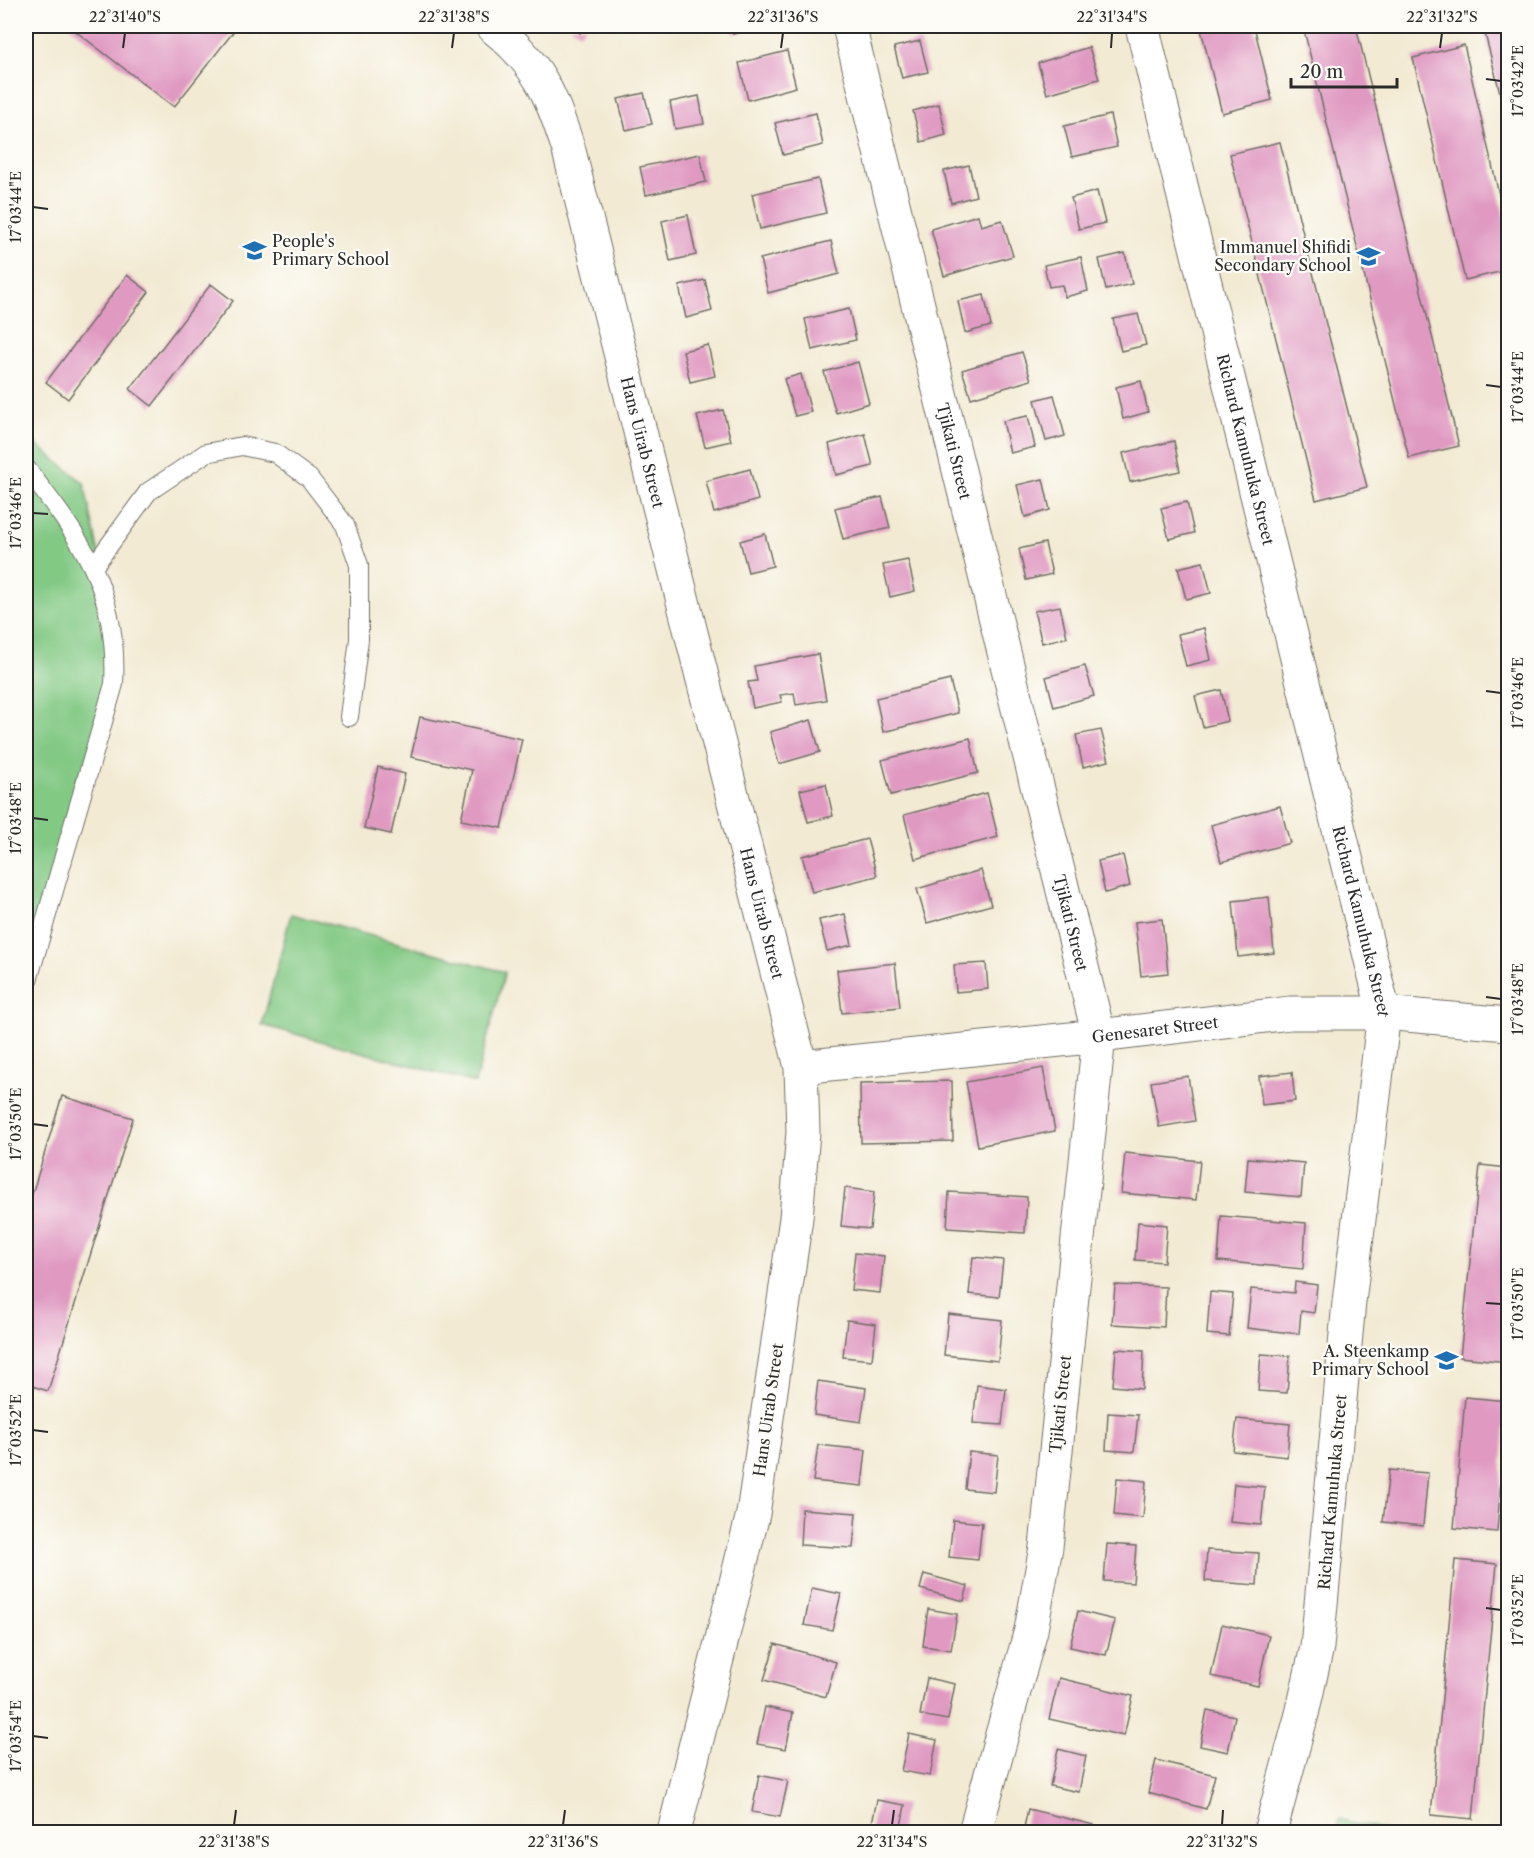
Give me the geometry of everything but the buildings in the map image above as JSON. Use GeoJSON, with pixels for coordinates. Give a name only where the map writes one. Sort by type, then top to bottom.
{"type":"FeatureCollection","features":[{"type":"Feature","properties":{"kind":"street","name":"Hans Uirab Street"},"geometry":{"type":"LineString","coordinates":[[492,26],[527,58],[541,77],[568,147],[801,1066],[803,1132],[796,1218],[753,1514],[674,1833]]}},
{"type":"Feature","properties":{"kind":"street","name":"Tjikati Street"},"geometry":{"type":"LineString","coordinates":[[849,26],[1099,1036],[1046,1547],[1031,1630],[975,1833]]}},
{"type":"Feature","properties":{"kind":"street","name":"Richard Kamuhuka Street"},"geometry":{"type":"LineString","coordinates":[[1142,26],[1384,1013],[1349,1302],[1317,1647],[1305,1703],[1270,1833]]}},
{"type":"Feature","properties":{"kind":"street","name":"Genesaret Street"},"geometry":{"type":"LineString","coordinates":[[801,1066],[1099,1036],[1290,1013],[1384,1013],[1509,1024]]}},
{"type":"Feature","properties":{"kind":"lane"},"geometry":{"type":"LineString","coordinates":[[94,566],[148,492],[206,453],[242,446],[275,453],[309,478],[345,525],[359,565],[359,639],[350,717]]}},
{"type":"Feature","properties":{"kind":"lane"},"geometry":{"type":"LineString","coordinates":[[26,468],[65,519],[94,566],[116,651],[114,684],[26,987]]}},
{"type":"Feature","properties":{"kind":"green space"},"geometry":{"type":"Polygon","coordinates":[[[26,436],[84,483],[119,648],[26,970],[26,436]]]}},
{"type":"Feature","properties":{"kind":"green space"},"geometry":{"type":"Polygon","coordinates":[[[291,914],[505,972],[475,1083],[262,1025],[291,914]]]}},
{"type":"Feature","properties":{"kind":"green space"},"geometry":{"type":"Polygon","coordinates":[[[1339,1819],[1389,1832],[1336,1832],[1339,1819]]]}},
{"type":"Feature","properties":{"kind":"place","name":"People's Primary School"},"geometry":{"type":"Point","coordinates":[254,250]}},
{"type":"Feature","properties":{"kind":"place","name":"Immanuel Shifidi Secondary School"},"geometry":{"type":"Point","coordinates":[1369,256]}},
{"type":"Feature","properties":{"kind":"place","name":"A. Steenkamp Primary School"},"geometry":{"type":"Point","coordinates":[1447,1360]}}]}
